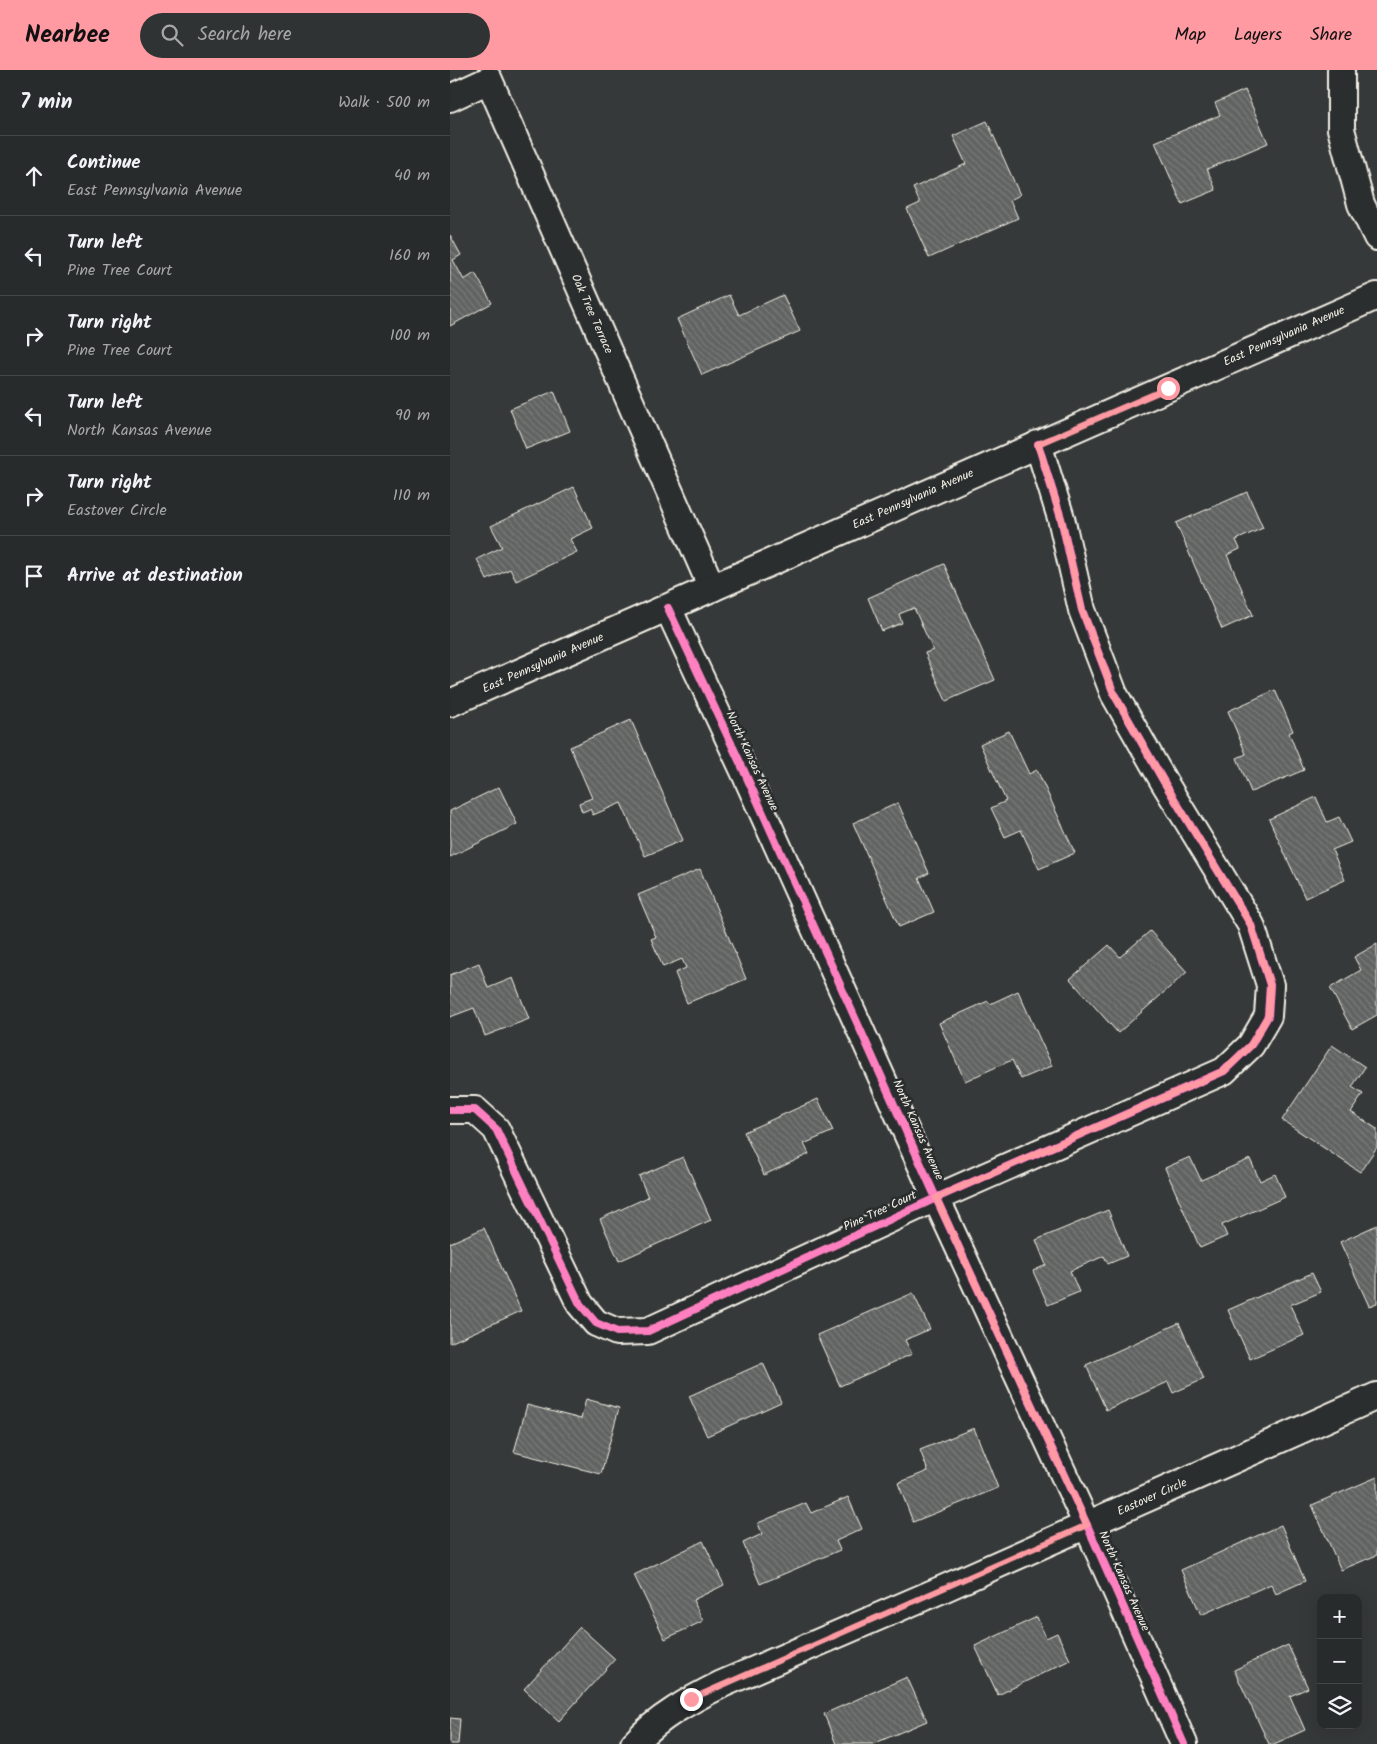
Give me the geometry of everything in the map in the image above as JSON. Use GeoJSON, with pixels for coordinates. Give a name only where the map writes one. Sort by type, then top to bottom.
{"type":"FeatureCollection","features":[{"type":"Feature","properties":{"kind":"street"},"geometry":{"type":"LineString","coordinates":[[1342,70],[1341,129],[1361,204],[1377,237]]}},
{"type":"Feature","properties":{"kind":"street","name":"Oak Tree Terrace"},"geometry":{"type":"LineString","coordinates":[[450,98],[489,80],[712,588]]}},
{"type":"Feature","properties":{"kind":"street","name":"East Pennsylvania Avenue"},"geometry":{"type":"LineString","coordinates":[[450,703],[1377,296]]}},
{"type":"Feature","properties":{"kind":"street","name":"Pine Tree Court"},"geometry":{"type":"LineString","coordinates":[[450,1110],[476,1110],[496,1129],[580,1304],[596,1323],[617,1332],[648,1331],[936,1198],[1224,1071],[1251,1045],[1268,1016],[1270,985],[1251,925],[1164,782],[1114,694],[1082,610],[1061,518],[1038,444]]}},
{"type":"Feature","properties":{"kind":"street","name":"North Kansas Avenue"},"geometry":{"type":"LineString","coordinates":[[668,608],[1087,1525],[1184,1744]]}},
{"type":"Feature","properties":{"kind":"street","name":"Eastover Circle"},"geometry":{"type":"LineString","coordinates":[[634,1744],[647,1729],[699,1695],[1377,1396]]}},
{"type":"Feature","properties":{"kind":"building"},"geometry":{"type":"Polygon","coordinates":[[[1245,90],[1268,143],[1207,169],[1216,190],[1182,204],[1155,142],[1220,115],[1215,103],[1245,90]]]}},
{"type":"Feature","properties":{"kind":"building"},"geometry":{"type":"Polygon","coordinates":[[[987,121],[1020,195],[1010,200],[1018,218],[929,258],[907,209],[920,203],[913,188],[966,164],[953,136],[987,121]]]}},
{"type":"Feature","properties":{"kind":"building"},"geometry":{"type":"Polygon","coordinates":[[[450,235],[461,255],[453,260],[464,280],[475,273],[492,303],[450,326],[450,235]]]}},
{"type":"Feature","properties":{"kind":"building"},"geometry":{"type":"Polygon","coordinates":[[[729,295],[739,315],[783,295],[800,331],[702,375],[677,319],[729,295]]]}},
{"type":"Feature","properties":{"kind":"building"},"geometry":{"type":"Polygon","coordinates":[[[554,391],[570,431],[526,449],[510,409],[554,391]]]}},
{"type":"Feature","properties":{"kind":"building"},"geometry":{"type":"Polygon","coordinates":[[[574,487],[593,528],[570,539],[577,552],[516,581],[510,569],[487,580],[477,559],[502,547],[491,526],[574,487]]]}},
{"type":"Feature","properties":{"kind":"building"},"geometry":{"type":"Polygon","coordinates":[[[1247,492],[1263,528],[1236,540],[1240,549],[1227,555],[1253,615],[1222,629],[1176,523],[1247,492]]]}},
{"type":"Feature","properties":{"kind":"building"},"geometry":{"type":"Polygon","coordinates":[[[944,564],[995,680],[946,701],[925,653],[933,650],[914,608],[899,614],[902,623],[882,631],[868,598],[944,564]]]}},
{"type":"Feature","properties":{"kind":"building"},"geometry":{"type":"Polygon","coordinates":[[[1275,690],[1293,731],[1289,733],[1304,770],[1251,792],[1237,758],[1246,754],[1228,711],[1275,690]]]}},
{"type":"Feature","properties":{"kind":"building"},"geometry":{"type":"Polygon","coordinates":[[[631,720],[683,840],[645,856],[621,803],[593,815],[590,809],[582,812],[579,803],[592,798],[570,747],[631,720]]]}},
{"type":"Feature","properties":{"kind":"building"},"geometry":{"type":"Polygon","coordinates":[[[1009,731],[1029,774],[1037,770],[1075,853],[1039,869],[1021,830],[1005,837],[991,808],[1006,801],[980,744],[1009,731]]]}},
{"type":"Feature","properties":{"kind":"building"},"geometry":{"type":"Polygon","coordinates":[[[499,787],[517,824],[450,857],[450,811],[499,787]]]}},
{"type":"Feature","properties":{"kind":"building"},"geometry":{"type":"Polygon","coordinates":[[[1316,797],[1327,822],[1339,817],[1351,842],[1332,850],[1345,880],[1305,898],[1269,819],[1316,797]]]}},
{"type":"Feature","properties":{"kind":"building"},"geometry":{"type":"Polygon","coordinates":[[[898,803],[929,873],[919,878],[934,912],[899,927],[853,823],[898,803]]]}},
{"type":"Feature","properties":{"kind":"building"},"geometry":{"type":"Polygon","coordinates":[[[700,869],[746,979],[687,1003],[675,973],[686,968],[682,959],[663,967],[651,939],[656,937],[638,895],[700,869]]]}},
{"type":"Feature","properties":{"kind":"building"},"geometry":{"type":"Polygon","coordinates":[[[1150,931],[1187,972],[1118,1033],[1070,979],[1109,945],[1120,957],[1150,931]]]}},
{"type":"Feature","properties":{"kind":"building"},"geometry":{"type":"Polygon","coordinates":[[[1377,944],[1377,1015],[1352,1029],[1330,988],[1361,970],[1354,957],[1377,944]]]}},
{"type":"Feature","properties":{"kind":"building"},"geometry":{"type":"Polygon","coordinates":[[[479,963],[488,988],[513,978],[529,1019],[485,1036],[474,1008],[450,1017],[450,975],[479,963]]]}},
{"type":"Feature","properties":{"kind":"building"},"geometry":{"type":"Polygon","coordinates":[[[1018,991],[1052,1066],[1021,1079],[1012,1060],[965,1081],[939,1023],[988,1001],[990,1004],[1018,991]]]}},
{"type":"Feature","properties":{"kind":"building"},"geometry":{"type":"Polygon","coordinates":[[[1332,1045],[1365,1067],[1352,1087],[1363,1094],[1351,1112],[1377,1129],[1377,1147],[1360,1172],[1282,1120],[1332,1045]]]}},
{"type":"Feature","properties":{"kind":"building"},"geometry":{"type":"Polygon","coordinates":[[[818,1099],[833,1131],[804,1144],[809,1154],[764,1175],[744,1132],[818,1099]]]}},
{"type":"Feature","properties":{"kind":"building"},"geometry":{"type":"Polygon","coordinates":[[[683,1157],[711,1220],[619,1261],[600,1219],[648,1197],[639,1176],[683,1157]]]}},
{"type":"Feature","properties":{"kind":"building"},"geometry":{"type":"Polygon","coordinates":[[[1190,1157],[1201,1180],[1250,1159],[1260,1181],[1275,1174],[1285,1197],[1222,1225],[1227,1236],[1200,1248],[1165,1168],[1190,1157]]]}},
{"type":"Feature","properties":{"kind":"building"},"geometry":{"type":"Polygon","coordinates":[[[1108,1210],[1127,1256],[1108,1264],[1104,1256],[1070,1271],[1079,1292],[1048,1305],[1033,1271],[1046,1265],[1036,1240],[1108,1210]]]}},
{"type":"Feature","properties":{"kind":"building"},"geometry":{"type":"Polygon","coordinates":[[[1377,1225],[1377,1303],[1369,1306],[1340,1242],[1377,1225]]]}},
{"type":"Feature","properties":{"kind":"building"},"geometry":{"type":"Polygon","coordinates":[[[484,1228],[521,1311],[450,1343],[450,1243],[484,1228]]]}},
{"type":"Feature","properties":{"kind":"building"},"geometry":{"type":"Polygon","coordinates":[[[1312,1273],[1321,1292],[1290,1305],[1304,1335],[1250,1359],[1228,1310],[1312,1273]]]}},
{"type":"Feature","properties":{"kind":"building"},"geometry":{"type":"Polygon","coordinates":[[[913,1293],[930,1329],[905,1340],[912,1354],[840,1386],[817,1335],[913,1293]]]}},
{"type":"Feature","properties":{"kind":"building"},"geometry":{"type":"Polygon","coordinates":[[[1179,1323],[1204,1379],[1173,1393],[1168,1382],[1106,1410],[1086,1365],[1179,1323]]]}},
{"type":"Feature","properties":{"kind":"building"},"geometry":{"type":"Polygon","coordinates":[[[763,1363],[781,1402],[707,1436],[689,1396],[763,1363]]]}},
{"type":"Feature","properties":{"kind":"building"},"geometry":{"type":"Polygon","coordinates":[[[586,1399],[619,1408],[601,1474],[514,1452],[527,1405],[581,1419],[586,1399]]]}},
{"type":"Feature","properties":{"kind":"building"},"geometry":{"type":"Polygon","coordinates":[[[974,1428],[998,1488],[913,1522],[898,1483],[928,1471],[920,1450],[974,1428]]]}},
{"type":"Feature","properties":{"kind":"building"},"geometry":{"type":"Polygon","coordinates":[[[1377,1477],[1377,1555],[1341,1570],[1312,1505],[1377,1477]]]}},
{"type":"Feature","properties":{"kind":"building"},"geometry":{"type":"Polygon","coordinates":[[[848,1497],[862,1529],[836,1541],[840,1550],[760,1584],[743,1543],[762,1534],[758,1523],[806,1503],[811,1513],[848,1497]]]}},
{"type":"Feature","properties":{"kind":"building"},"geometry":{"type":"Polygon","coordinates":[[[1281,1525],[1305,1581],[1276,1594],[1271,1584],[1201,1615],[1181,1570],[1281,1525]]]}},
{"type":"Feature","properties":{"kind":"building"},"geometry":{"type":"Polygon","coordinates":[[[703,1541],[724,1585],[693,1600],[703,1621],[665,1639],[634,1575],[703,1541]]]}},
{"type":"Feature","properties":{"kind":"building"},"geometry":{"type":"Polygon","coordinates":[[[1037,1617],[1046,1638],[1057,1633],[1070,1660],[998,1695],[975,1646],[1037,1617]]]}},
{"type":"Feature","properties":{"kind":"building"},"geometry":{"type":"Polygon","coordinates":[[[580,1627],[615,1659],[559,1721],[524,1689],[580,1627]]]}},
{"type":"Feature","properties":{"kind":"building"},"geometry":{"type":"Polygon","coordinates":[[[1288,1645],[1308,1688],[1290,1696],[1305,1730],[1274,1744],[1269,1744],[1234,1670],[1288,1645]]]}},
{"type":"Feature","properties":{"kind":"building"},"geometry":{"type":"Polygon","coordinates":[[[907,1677],[927,1721],[873,1744],[836,1744],[824,1714],[907,1677]]]}},
{"type":"Feature","properties":{"kind":"building"},"geometry":{"type":"Polygon","coordinates":[[[450,1718],[460,1719],[458,1744],[450,1744],[450,1718]]]}},
{"type":"Feature","properties":{"kind":"cycle path"},"geometry":{"type":"LineString","coordinates":[[450,1110],[475,1110],[496,1129],[580,1304],[596,1323],[617,1332],[648,1331],[936,1198],[1224,1071],[1251,1045],[1268,1016],[1270,985],[1251,925],[1164,782],[1114,694],[1082,610],[1061,518],[1038,444]]}},
{"type":"Feature","properties":{"kind":"cycle path"},"geometry":{"type":"LineString","coordinates":[[668,608],[1087,1525],[1184,1744]]}},
{"type":"Feature","properties":{"kind":"route"},"geometry":{"type":"LineString","coordinates":[[691,1699],[1087,1525],[936,1198],[1224,1071],[1251,1045],[1268,1016],[1270,985],[1251,925],[1164,782],[1114,694],[1082,610],[1061,518],[1038,444],[1168,388]]}}]}
